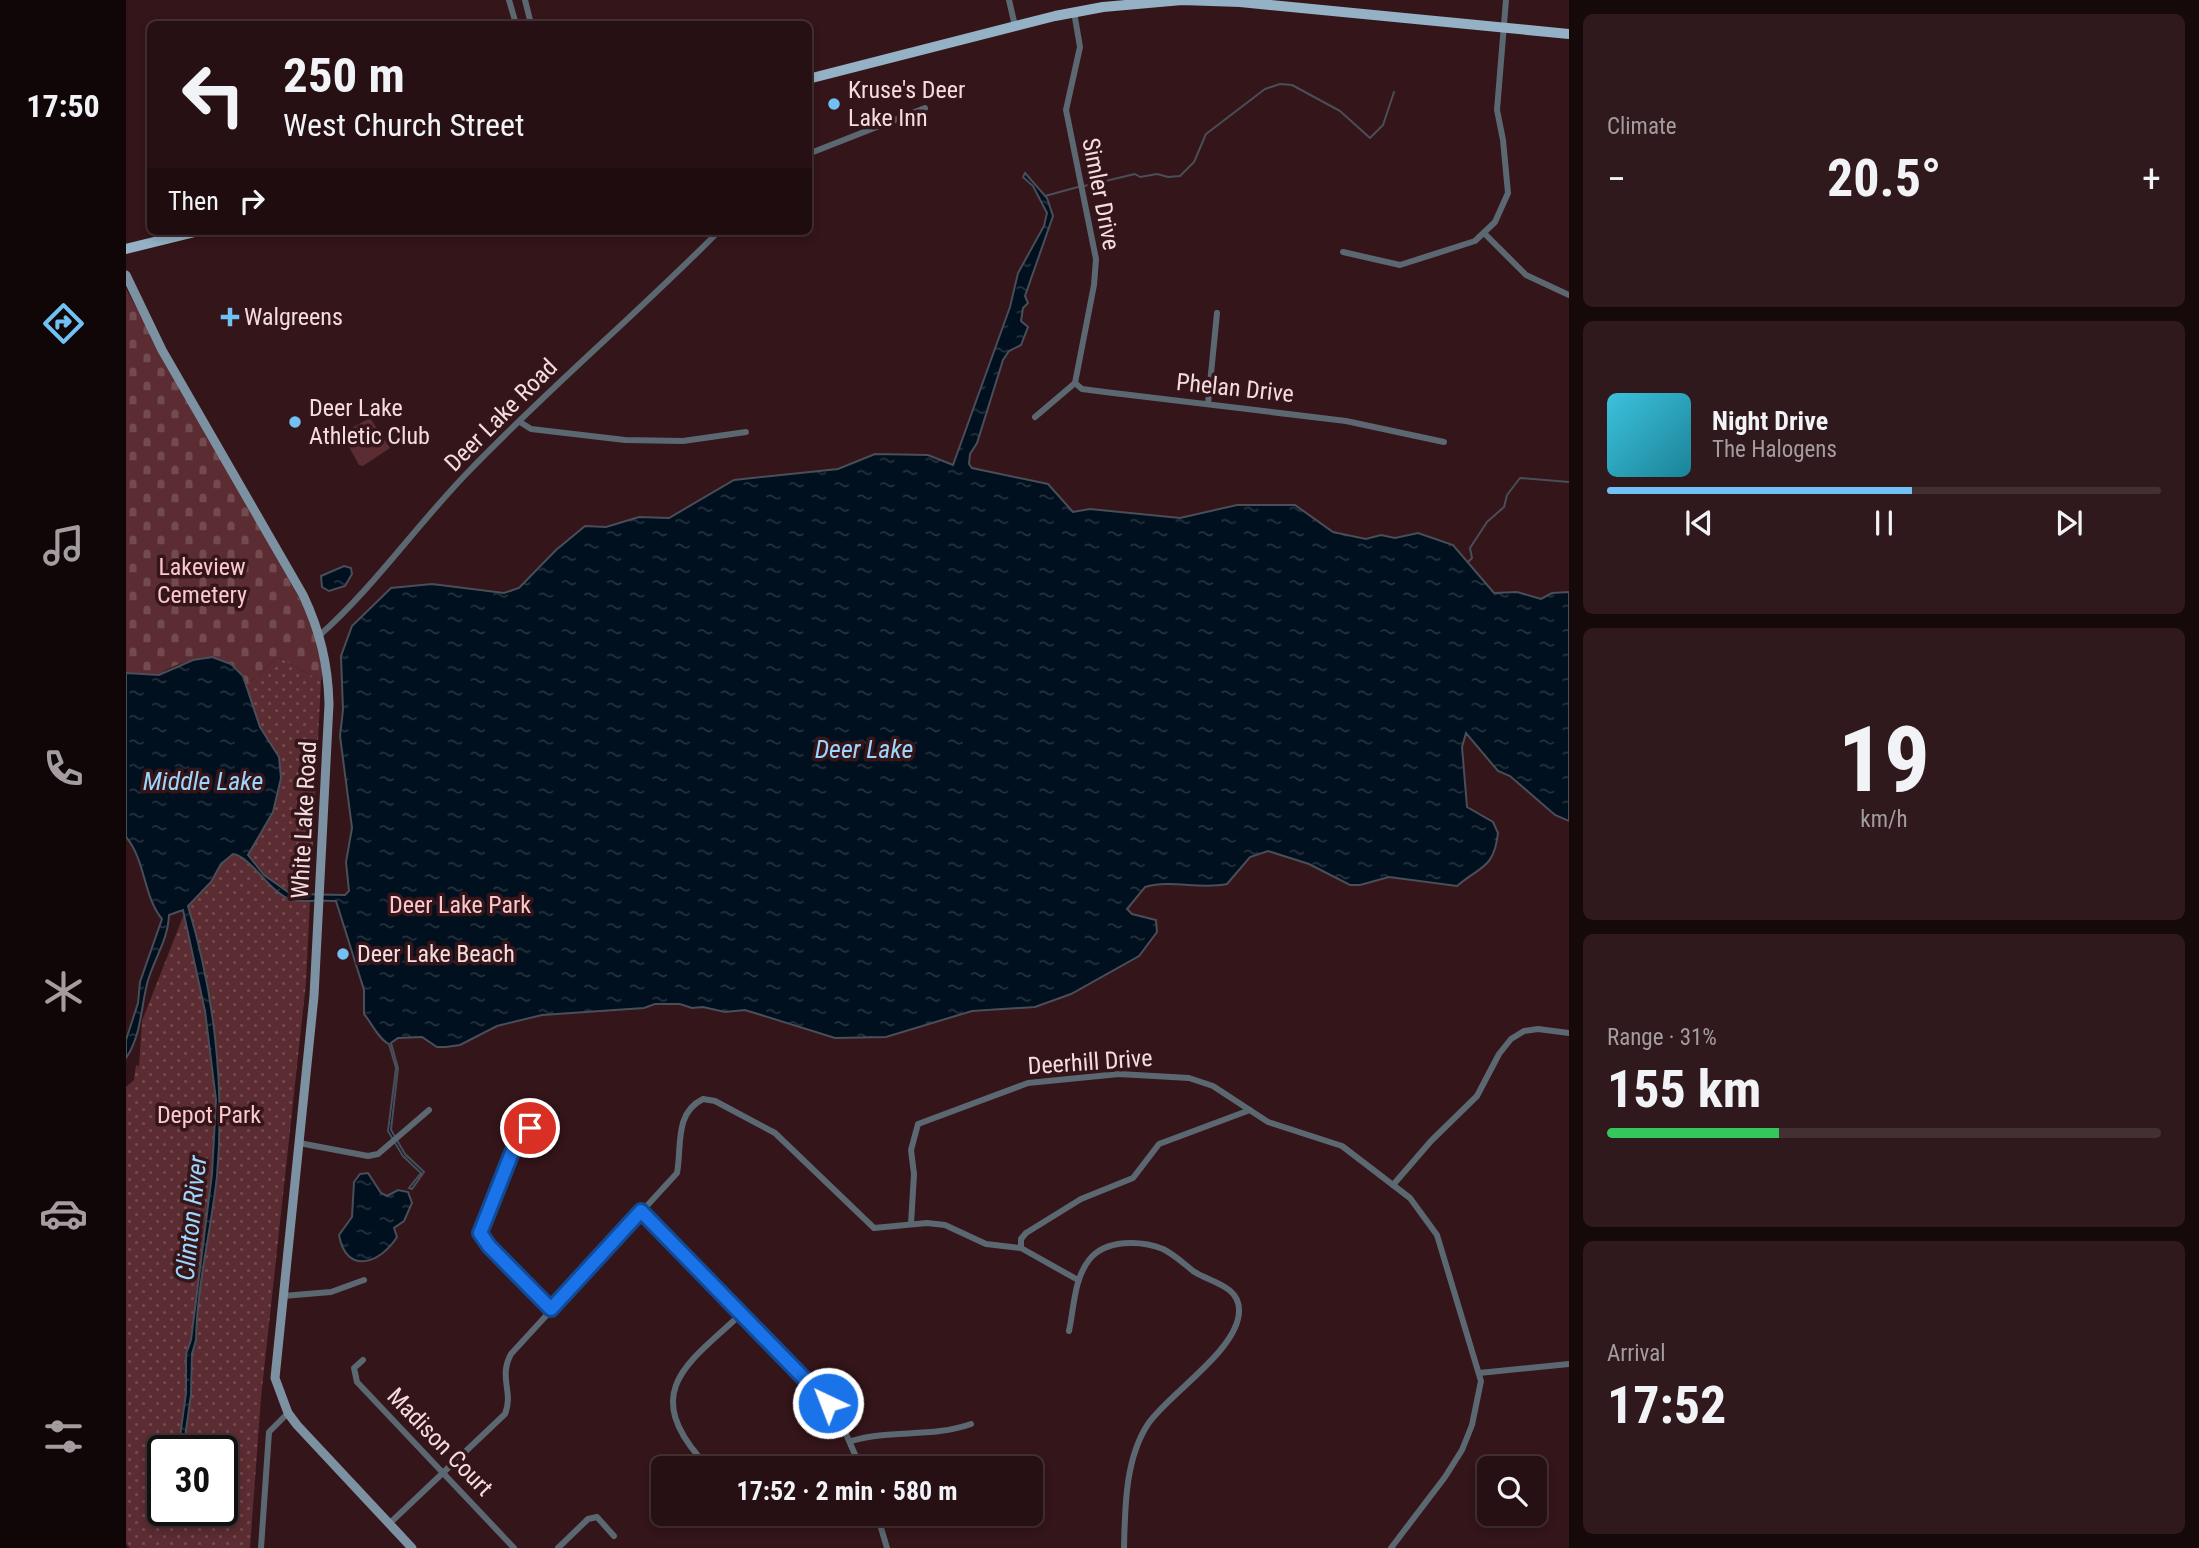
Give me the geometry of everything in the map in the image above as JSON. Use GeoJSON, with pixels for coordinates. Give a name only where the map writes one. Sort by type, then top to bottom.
{"type":"FeatureCollection","features":[{"type":"Feature","properties":{"kind":"main road"},"geometry":{"type":"LineString","coordinates":[[812,78],[1074,12],[1182,0],[1240,2],[1569,34]]}},
{"type":"Feature","properties":{"kind":"main road"},"geometry":{"type":"LineString","coordinates":[[126,249],[183,235]]}},
{"type":"Feature","properties":{"kind":"street"},"geometry":{"type":"LineString","coordinates":[[509,0],[515,21]]}},
{"type":"Feature","properties":{"kind":"street"},"geometry":{"type":"LineString","coordinates":[[525,0],[530,21]]}},
{"type":"Feature","properties":{"kind":"street"},"geometry":{"type":"LineString","coordinates":[[1010,0],[1015,26]]}},
{"type":"Feature","properties":{"kind":"street"},"geometry":{"type":"LineString","coordinates":[[1343,252],[1400,265],[1443,254],[1475,241],[1494,222],[1508,193],[1497,110],[1506,0]]}},
{"type":"Feature","properties":{"kind":"street","name":"Simler Drive"},"geometry":{"type":"LineString","coordinates":[[1074,12],[1080,47],[1066,110],[1096,259],[1094,285],[1074,383]]}},
{"type":"Feature","properties":{"kind":"street"},"geometry":{"type":"LineString","coordinates":[[812,152],[925,108]]}},
{"type":"Feature","properties":{"kind":"street"},"geometry":{"type":"LineString","coordinates":[[1484,233],[1526,275],[1555,291],[1569,295]]}},
{"type":"Feature","properties":{"kind":"street","name":"Deer Lake Road"},"geometry":{"type":"LineString","coordinates":[[320,635],[390,564],[465,474],[715,235]]}},
{"type":"Feature","properties":{"kind":"street","name":"White Lake Road"},"geometry":{"type":"LineString","coordinates":[[126,275],[162,350],[303,595],[320,635],[328,676],[329,704],[320,896],[275,1378],[288,1413],[317,1448],[412,1548]]}},
{"type":"Feature","properties":{"kind":"street"},"geometry":{"type":"LineString","coordinates":[[1208,404],[1217,313]]}},
{"type":"Feature","properties":{"kind":"street"},"geometry":{"type":"LineString","coordinates":[[1035,418],[1074,383]]}},
{"type":"Feature","properties":{"kind":"street","name":"Phelan Drive"},"geometry":{"type":"LineString","coordinates":[[1074,383],[1082,388],[1105,392],[1346,421],[1444,442]]}},
{"type":"Feature","properties":{"kind":"street"},"geometry":{"type":"LineString","coordinates":[[520,422],[531,429],[625,440],[683,441],[746,432]]}},
{"type":"Feature","properties":{"kind":"street"},"geometry":{"type":"LineString","coordinates":[[1393,1185],[1477,1096],[1499,1054],[1511,1039],[1524,1031],[1538,1029],[1569,1033]]}},
{"type":"Feature","properties":{"kind":"street","name":"Deerhill Drive"},"geometry":{"type":"LineString","coordinates":[[911,1224],[914,1174],[911,1150],[918,1124],[1028,1083],[1118,1074],[1189,1078],[1213,1086],[1268,1122],[1342,1146],[1393,1185],[1424,1214],[1437,1235],[1479,1373],[1478,1403],[1462,1450],[1391,1548]]}},
{"type":"Feature","properties":{"kind":"street"},"geometry":{"type":"LineString","coordinates":[[389,1524],[505,1414],[509,1404],[503,1373],[506,1362],[551,1309],[677,1173],[677,1147],[689,1109],[703,1099],[715,1101],[775,1133],[840,1191],[862,1219],[874,1227],[927,1223],[953,1229],[986,1244],[1021,1248],[1078,1280]]}},
{"type":"Feature","properties":{"kind":"street"},"geometry":{"type":"LineString","coordinates":[[299,1143],[368,1156],[378,1154],[429,1110]]}},
{"type":"Feature","properties":{"kind":"street"},"geometry":{"type":"LineString","coordinates":[[1021,1248],[1021,1239],[1026,1233],[1081,1199],[1133,1178],[1158,1144],[1250,1110]]}},
{"type":"Feature","properties":{"kind":"street"},"geometry":{"type":"LineString","coordinates":[[544,1118],[520,1137],[480,1233],[489,1246],[551,1309]]}},
{"type":"Feature","properties":{"kind":"street"},"geometry":{"type":"LineString","coordinates":[[641,1211],[828,1403],[851,1441],[857,1456]]}},
{"type":"Feature","properties":{"kind":"street"},"geometry":{"type":"LineString","coordinates":[[1069,1331],[1078,1280],[1089,1260],[1103,1248],[1128,1243],[1155,1247],[1226,1287],[1237,1300],[1240,1309],[1238,1319],[1213,1359],[1148,1424],[1139,1443],[1128,1488],[1124,1548]]}},
{"type":"Feature","properties":{"kind":"street"},"geometry":{"type":"LineString","coordinates":[[283,1296],[331,1292],[364,1280]]}},
{"type":"Feature","properties":{"kind":"street"},"geometry":{"type":"LineString","coordinates":[[698,1456],[679,1434],[676,1426],[675,1388],[688,1365],[741,1314]]}},
{"type":"Feature","properties":{"kind":"street","name":"Madison Court"},"geometry":{"type":"LineString","coordinates":[[363,1360],[354,1368],[357,1381],[436,1469],[444,1473],[514,1548]]}},
{"type":"Feature","properties":{"kind":"street"},"geometry":{"type":"LineString","coordinates":[[1479,1373],[1569,1364]]}},
{"type":"Feature","properties":{"kind":"street"},"geometry":{"type":"LineString","coordinates":[[261,1548],[269,1432],[288,1413]]}},
{"type":"Feature","properties":{"kind":"street"},"geometry":{"type":"LineString","coordinates":[[851,1441],[878,1434],[951,1431],[971,1424]]}},
{"type":"Feature","properties":{"kind":"street"},"geometry":{"type":"LineString","coordinates":[[558,1548],[588,1519],[597,1517],[614,1536]]}},
{"type":"Feature","properties":{"kind":"street"},"geometry":{"type":"LineString","coordinates":[[881,1526],[887,1548]]}},
{"type":"Feature","properties":{"kind":"green space","name":"Lakeview Cemetery"},"geometry":{"type":"Polygon","coordinates":[[[126,289],[309,616],[324,667],[321,681],[278,657],[247,685],[233,666],[213,659],[179,664],[155,676],[126,673],[126,289]]]}},
{"type":"Feature","properties":{"kind":"green space"},"geometry":{"type":"Polygon","coordinates":[[[370,418],[390,448],[363,466],[359,465],[343,436],[344,432],[370,418]]]}},
{"type":"Feature","properties":{"kind":"green space","name":"Depot Park"},"geometry":{"type":"Polygon","coordinates":[[[278,657],[321,681],[306,983],[261,1398],[250,1548],[130,1548],[126,1544],[126,1087],[134,1080],[136,1065],[139,1066],[142,1021],[184,914],[247,685],[278,657]]]}},
{"type":"Feature","properties":{"kind":"water","name":"Deer Lake"},"geometry":{"type":"Polygon","coordinates":[[[1025,173],[1047,198],[1053,216],[1025,296],[1028,303],[1023,308],[1021,321],[1028,327],[1021,345],[1009,351],[1003,360],[977,443],[970,454],[969,464],[972,468],[1048,484],[1073,512],[1090,509],[1180,518],[1237,505],[1295,505],[1333,532],[1366,539],[1381,535],[1395,538],[1418,533],[1453,545],[1494,593],[1517,592],[1541,599],[1552,593],[1569,592],[1569,821],[1555,815],[1510,776],[1498,771],[1466,733],[1462,747],[1467,807],[1493,822],[1498,833],[1493,854],[1485,866],[1457,886],[1389,877],[1350,885],[1309,864],[1268,851],[1250,857],[1227,884],[1165,884],[1145,887],[1127,909],[1132,914],[1156,920],[1157,932],[1139,956],[1071,994],[1035,1007],[972,1011],[886,1037],[835,1038],[745,1010],[725,1012],[680,1004],[655,1004],[644,1008],[542,1015],[497,1026],[460,1045],[446,1047],[437,1047],[422,1037],[398,1038],[391,1043],[398,1068],[391,1130],[405,1154],[424,1172],[412,1189],[409,1188],[421,1173],[403,1156],[388,1131],[396,1068],[389,1044],[364,1014],[364,990],[336,901],[292,900],[276,890],[247,861],[233,854],[221,864],[211,882],[188,906],[211,1005],[220,1108],[217,1176],[192,1354],[191,1395],[185,1435],[180,1435],[186,1393],[186,1354],[191,1340],[212,1174],[216,1100],[205,1011],[183,910],[169,915],[166,933],[147,984],[138,1031],[126,1058],[126,1040],[138,1003],[140,982],[162,919],[151,900],[133,846],[126,837],[126,673],[159,675],[193,660],[212,657],[231,664],[243,676],[260,727],[279,757],[281,778],[273,812],[248,855],[264,875],[291,894],[345,895],[349,891],[346,862],[352,828],[340,736],[343,710],[341,656],[352,626],[391,588],[432,584],[504,593],[519,588],[556,550],[585,526],[606,527],[639,517],[669,518],[734,480],[838,469],[875,454],[928,455],[953,465],[1010,307],[1018,273],[1044,226],[1047,213],[1033,186],[1023,177],[1025,173]]]}},
{"type":"Feature","properties":{"kind":"water"},"geometry":{"type":"Polygon","coordinates":[[[344,566],[351,568],[352,574],[345,586],[329,591],[322,587],[321,576],[344,566]]]}},
{"type":"Feature","properties":{"kind":"water"},"geometry":{"type":"Polygon","coordinates":[[[368,1173],[381,1193],[387,1196],[398,1190],[408,1192],[412,1203],[404,1221],[394,1228],[397,1237],[390,1246],[382,1254],[364,1261],[349,1256],[339,1235],[352,1217],[354,1182],[360,1174],[368,1173]]]}},
{"type":"Feature","properties":{"kind":"waterway"},"geometry":{"type":"LineString","coordinates":[[1084,186],[1135,174],[1140,177],[1157,174],[1180,176],[1194,162],[1206,134],[1265,89],[1280,84],[1292,85],[1340,111],[1370,138],[1383,125],[1394,92]]}},
{"type":"Feature","properties":{"kind":"waterway"},"geometry":{"type":"LineString","coordinates":[[1045,196],[1078,187]]}},
{"type":"Feature","properties":{"kind":"waterway"},"geometry":{"type":"LineString","coordinates":[[1468,562],[1472,558],[1470,548],[1487,522],[1504,507],[1507,495],[1520,478],[1569,482]]}},
{"type":"Feature","properties":{"kind":"place","name":"Kruse's Deer Lake Inn"},"geometry":{"type":"Point","coordinates":[834,104]}},
{"type":"Feature","properties":{"kind":"place","name":"Walgreens"},"geometry":{"type":"Point","coordinates":[230,317]}},
{"type":"Feature","properties":{"kind":"place","name":"Deer Lake Athletic Club"},"geometry":{"type":"Point","coordinates":[295,422]}},
{"type":"Feature","properties":{"kind":"place","name":"Deer Lake Beach"},"geometry":{"type":"Point","coordinates":[343,954]}},
{"type":"Feature","properties":{"kind":"route"},"geometry":{"type":"LineString","coordinates":[[530,1128],[515,1145],[499,1187],[484,1216],[480,1233],[489,1246],[551,1309],[641,1211],[828,1403]]}},
{"type":"Feature","properties":{"kind":"water label","name":"Middle Lake"},"geometry":{"type":"Point","coordinates":[203,781]}},
{"type":"Feature","properties":{"kind":"water label","name":"Clinton River"},"geometry":{"type":"Point","coordinates":[191,1218]}},
{"type":"Feature","properties":{"kind":"park label","name":"Deer Lake Park"},"geometry":{"type":"Point","coordinates":[460,905]}}]}
